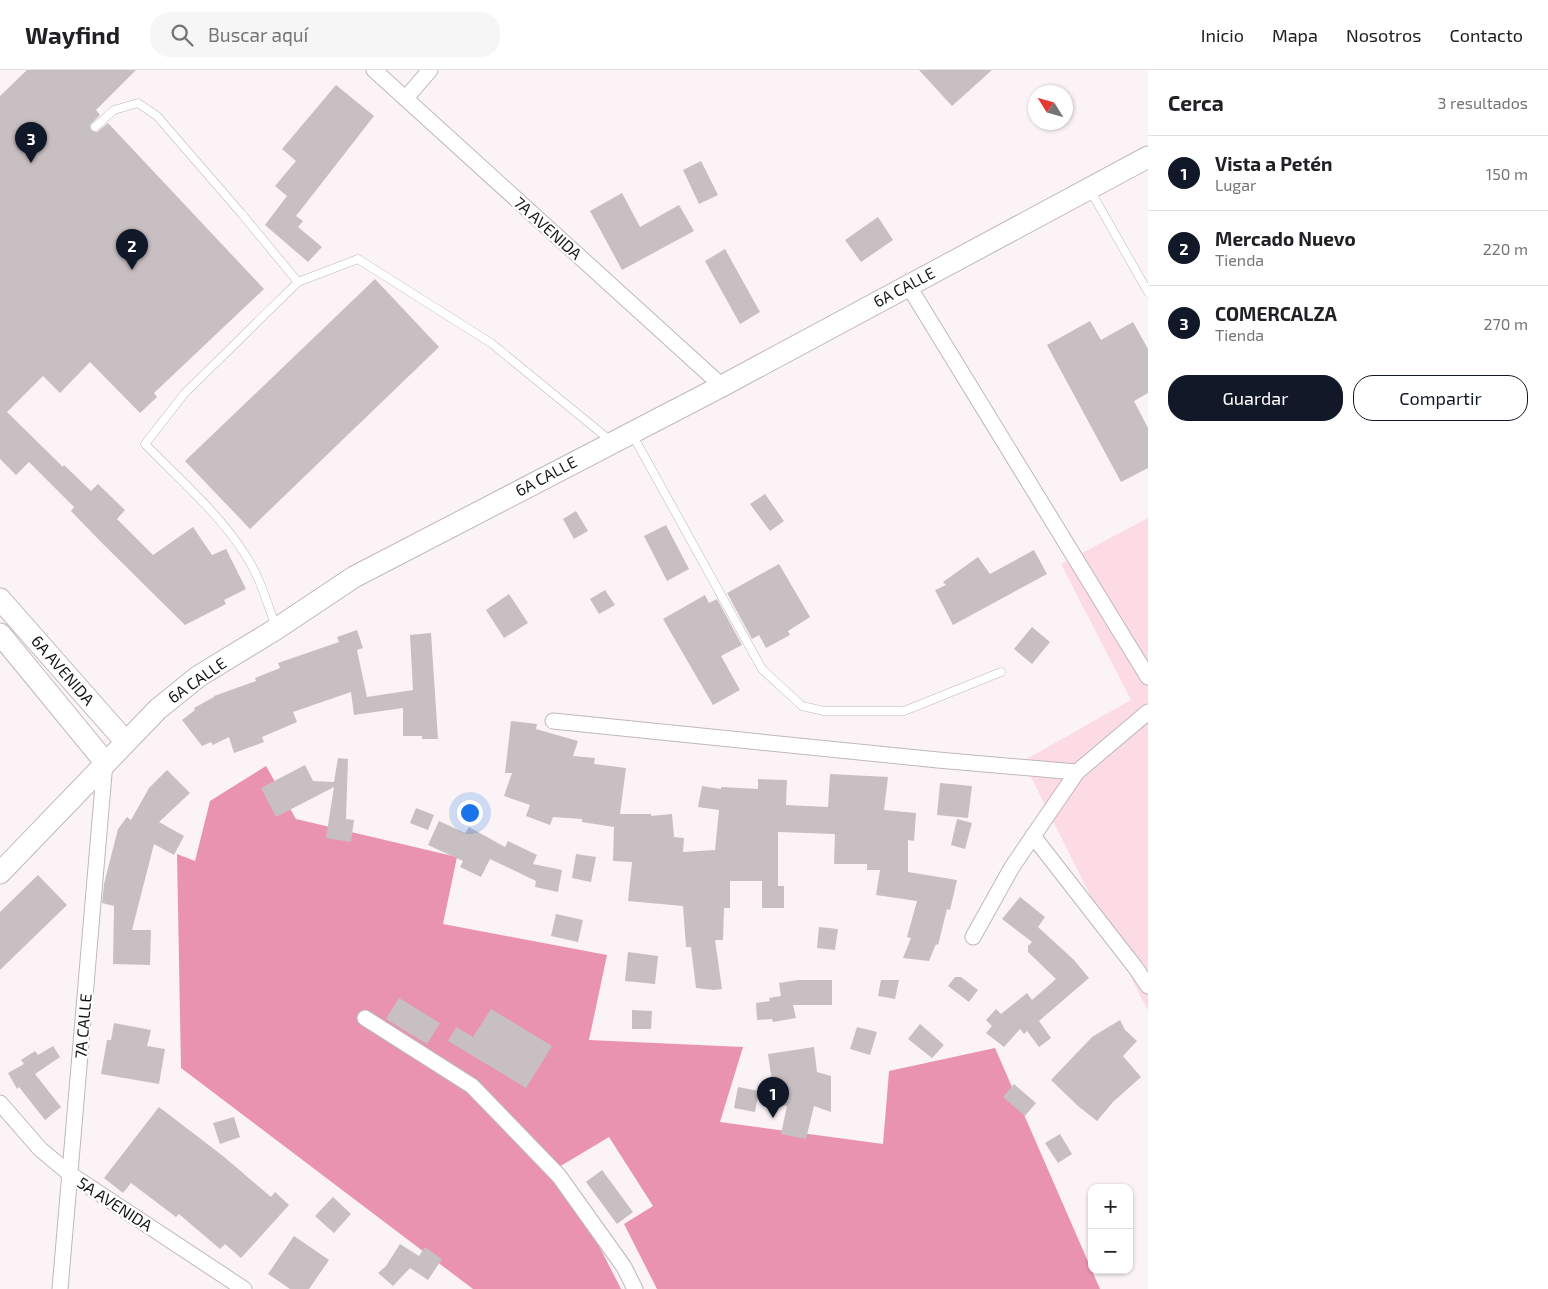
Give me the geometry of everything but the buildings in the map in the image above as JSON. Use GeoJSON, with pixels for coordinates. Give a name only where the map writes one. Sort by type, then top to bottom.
{"type":"FeatureCollection","features":[{"type":"Feature","properties":{"kind":"main road","name":"6A CALLE"},"geometry":{"type":"LineString","coordinates":[[0,873],[125,741],[158,709],[199,676],[276,629],[354,577],[722,386],[1148,157]]}},
{"type":"Feature","properties":{"kind":"main road","name":"6A AVENIDA"},"geometry":{"type":"LineString","coordinates":[[0,599],[125,741]]}},
{"type":"Feature","properties":{"kind":"main road","name":"6A AVENIDA"},"geometry":{"type":"LineString","coordinates":[[0,634],[105,762]]}},
{"type":"Feature","properties":{"kind":"street","name":"7A AVENIDA"},"geometry":{"type":"LineString","coordinates":[[374,70],[722,386]]}},
{"type":"Feature","properties":{"kind":"street"},"geometry":{"type":"LineString","coordinates":[[406,98],[430,70]]}},
{"type":"Feature","properties":{"kind":"street"},"geometry":{"type":"LineString","coordinates":[[908,285],[1148,677]]}},
{"type":"Feature","properties":{"kind":"street"},"geometry":{"type":"LineString","coordinates":[[973,937],[1012,867],[1077,772],[1148,712]]}},
{"type":"Feature","properties":{"kind":"street"},"geometry":{"type":"LineString","coordinates":[[553,721],[938,760],[1077,772]]}},
{"type":"Feature","properties":{"kind":"street","name":"7A CALLE"},"geometry":{"type":"LineString","coordinates":[[60,1289],[105,762]]}},
{"type":"Feature","properties":{"kind":"street"},"geometry":{"type":"LineString","coordinates":[[1033,836],[1136,967],[1148,986]]}},
{"type":"Feature","properties":{"kind":"street"},"geometry":{"type":"LineString","coordinates":[[364,1018],[472,1086],[559,1176],[624,1267],[635,1289]]}},
{"type":"Feature","properties":{"kind":"street","name":"5A AVENIDA"},"geometry":{"type":"LineString","coordinates":[[0,1103],[40,1148],[70,1174],[244,1289]]}},
{"type":"Feature","properties":{"kind":"lane"},"geometry":{"type":"LineString","coordinates":[[94,127],[114,110],[138,103],[157,116],[298,282]]}},
{"type":"Feature","properties":{"kind":"lane"},"geometry":{"type":"LineString","coordinates":[[1089,188],[1148,292]]}},
{"type":"Feature","properties":{"kind":"lane"},"geometry":{"type":"LineString","coordinates":[[276,629],[263,592],[247,557],[226,527],[145,444],[184,394],[298,282],[358,258],[491,343],[621,437],[762,668],[802,706],[824,711],[904,711],[1001,672]]}},
{"type":"Feature","properties":{"kind":"shaded area"},"geometry":{"type":"Polygon","coordinates":[[[1148,518],[1148,1011],[1023,761],[1131,700],[1061,564],[1148,518]]]}},
{"type":"Feature","properties":{"kind":"shaded area"},"geometry":{"type":"Polygon","coordinates":[[[266,766],[296,819],[457,857],[443,924],[607,955],[589,1040],[743,1047],[720,1122],[883,1144],[889,1071],[995,1048],[1088,1261],[1088,1274],[1093,1274],[1100,1289],[657,1289],[624,1224],[653,1206],[609,1137],[559,1167],[621,1289],[473,1289],[181,1068],[177,854],[195,861],[210,801],[266,766]]]}},
{"type":"Feature","properties":{"kind":"place","name":"COMERCALZA"},"geometry":{"type":"Point","coordinates":[31,163]}},
{"type":"Feature","properties":{"kind":"place","name":"Mercado Nuevo"},"geometry":{"type":"Point","coordinates":[132,270]}},
{"type":"Feature","properties":{"kind":"place","name":"Vista a Petén"},"geometry":{"type":"Point","coordinates":[773,1118]}}]}
